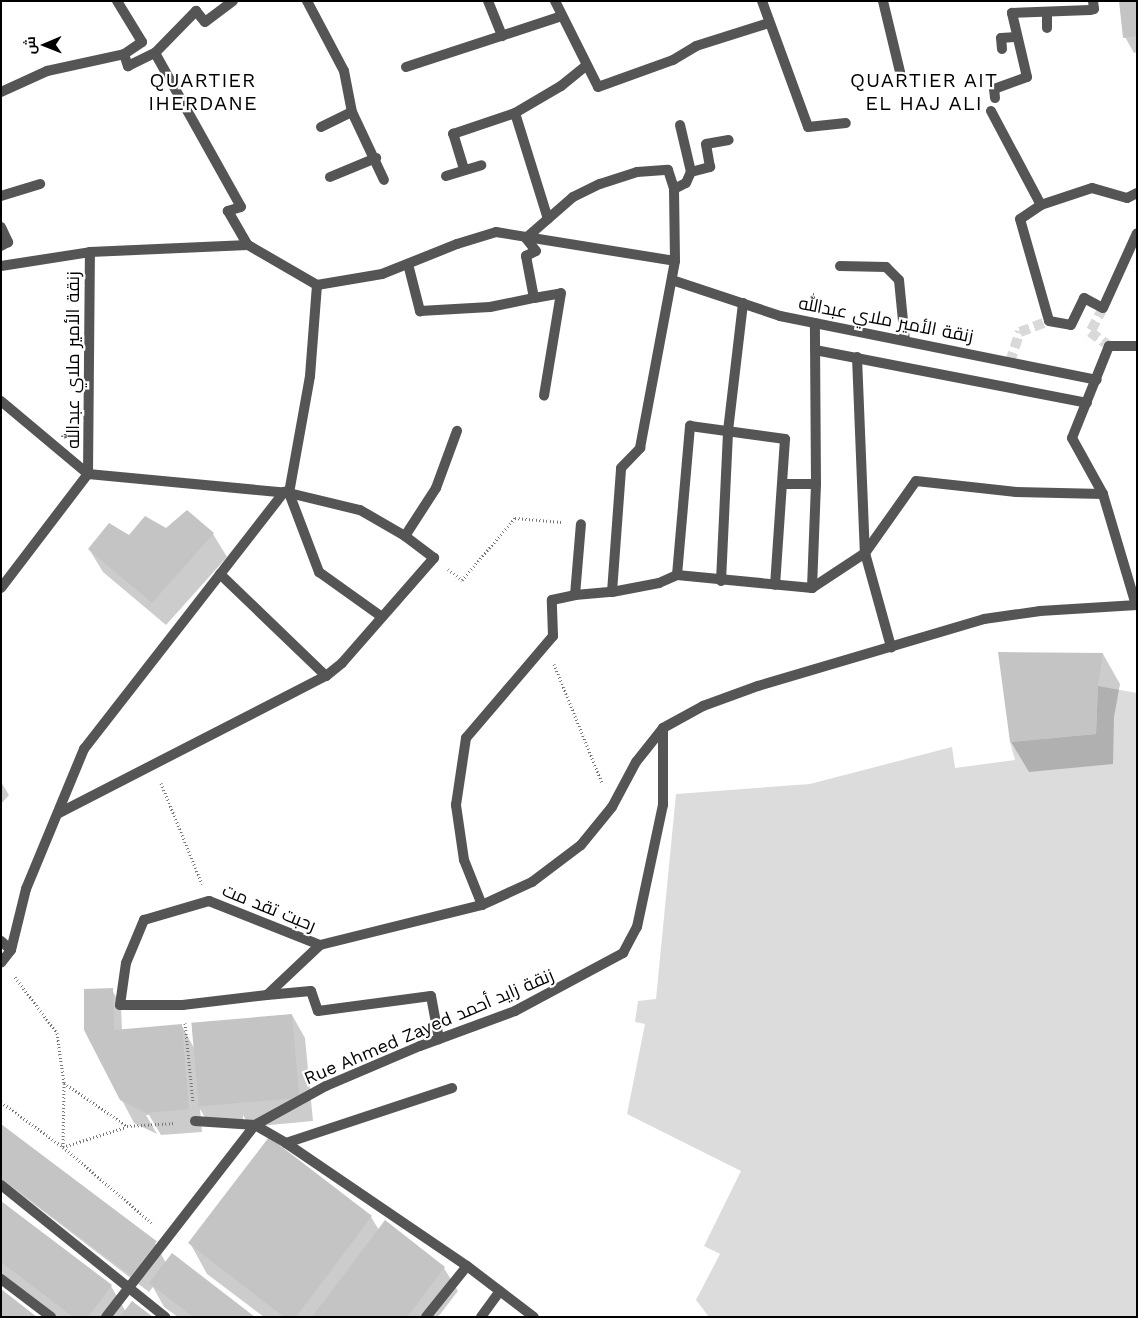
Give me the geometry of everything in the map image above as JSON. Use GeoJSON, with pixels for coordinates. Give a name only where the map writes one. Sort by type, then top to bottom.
{"type":"FeatureCollection","features":[{"type":"Feature","properties":{"kind":"street"},"geometry":{"type":"LineString","coordinates":[[1,92],[47,71],[124,54],[142,42],[117,1]]}},
{"type":"Feature","properties":{"kind":"street"},"geometry":{"type":"LineString","coordinates":[[124,54],[128,66],[155,53],[196,11],[204,22],[234,1]]}},
{"type":"Feature","properties":{"kind":"street"},"geometry":{"type":"LineString","coordinates":[[307,1],[344,71],[352,112],[376,158],[384,180]]}},
{"type":"Feature","properties":{"kind":"street"},"geometry":{"type":"LineString","coordinates":[[488,1],[502,36]]}},
{"type":"Feature","properties":{"kind":"street"},"geometry":{"type":"LineString","coordinates":[[555,1],[598,87],[673,60],[696,46],[768,23]]}},
{"type":"Feature","properties":{"kind":"street"},"geometry":{"type":"LineString","coordinates":[[762,1],[768,23],[808,127],[846,123]]}},
{"type":"Feature","properties":{"kind":"street"},"geometry":{"type":"LineString","coordinates":[[883,1],[900,72]]}},
{"type":"Feature","properties":{"kind":"street"},"geometry":{"type":"LineString","coordinates":[[995,98],[994,89],[1027,77],[1012,12],[1094,10],[1093,1]]}},
{"type":"Feature","properties":{"kind":"street"},"geometry":{"type":"LineString","coordinates":[[1047,12],[1047,28]]}},
{"type":"Feature","properties":{"kind":"street"},"geometry":{"type":"LineString","coordinates":[[406,67],[562,16]]}},
{"type":"Feature","properties":{"kind":"street"},"geometry":{"type":"LineString","coordinates":[[1002,49],[1001,38],[1017,37]]}},
{"type":"Feature","properties":{"kind":"street"},"geometry":{"type":"LineString","coordinates":[[155,53],[241,207],[228,210],[248,245],[317,285],[382,274],[496,232],[675,261]]}},
{"type":"Feature","properties":{"kind":"street"},"geometry":{"type":"LineString","coordinates":[[464,169],[452,134],[515,112],[561,86],[586,66]]}},
{"type":"Feature","properties":{"kind":"street"},"geometry":{"type":"LineString","coordinates":[[990,111],[1041,205]]}},
{"type":"Feature","properties":{"kind":"street"},"geometry":{"type":"LineString","coordinates":[[321,127],[352,112]]}},
{"type":"Feature","properties":{"kind":"street"},"geometry":{"type":"LineString","coordinates":[[515,112],[548,219]]}},
{"type":"Feature","properties":{"kind":"street"},"geometry":{"type":"LineString","coordinates":[[674,189],[686,183],[691,172],[680,124]]}},
{"type":"Feature","properties":{"kind":"street"},"geometry":{"type":"LineString","coordinates":[[691,172],[710,167],[706,144],[729,140]]}},
{"type":"Feature","properties":{"kind":"street"},"geometry":{"type":"LineString","coordinates":[[330,176],[376,158]]}},
{"type":"Feature","properties":{"kind":"street"},"geometry":{"type":"LineString","coordinates":[[446,176],[481,165]]}},
{"type":"Feature","properties":{"kind":"street"},"geometry":{"type":"LineString","coordinates":[[526,238],[573,197],[600,184],[637,172],[668,170],[674,189],[675,261],[640,448],[621,468],[612,592]]}},
{"type":"Feature","properties":{"kind":"street"},"geometry":{"type":"LineString","coordinates":[[1,196],[40,184]]}},
{"type":"Feature","properties":{"kind":"street"},"geometry":{"type":"LineString","coordinates":[[1132,196],[1092,188],[1041,205],[1020,219],[1049,321],[1071,325],[1084,298],[1103,308],[1137,233]]}},
{"type":"Feature","properties":{"kind":"street"},"geometry":{"type":"LineString","coordinates":[[1,227],[8,242],[1,246]]}},
{"type":"Feature","properties":{"kind":"street"},"geometry":{"type":"LineString","coordinates":[[526,238],[536,251],[526,256],[534,298]]}},
{"type":"Feature","properties":{"kind":"street","name":"زنقة الأمير ملاي عبدالله"},"geometry":{"type":"LineString","coordinates":[[88,474],[90,252],[248,245]]}},
{"type":"Feature","properties":{"kind":"street"},"geometry":{"type":"LineString","coordinates":[[1,266],[90,252]]}},
{"type":"Feature","properties":{"kind":"street"},"geometry":{"type":"LineString","coordinates":[[408,264],[420,310],[490,307],[561,293],[544,396]]}},
{"type":"Feature","properties":{"kind":"street"},"geometry":{"type":"LineString","coordinates":[[840,266],[886,267],[899,280],[905,341]]}},
{"type":"Feature","properties":{"kind":"street","name":"زنقة الأمير ملاي عبدالله"},"geometry":{"type":"LineString","coordinates":[[672,280],[743,303],[815,323],[1097,380]]}},
{"type":"Feature","properties":{"kind":"street"},"geometry":{"type":"LineString","coordinates":[[1,963],[11,950],[26,889],[84,750],[220,574],[287,492],[310,376],[317,285]]}},
{"type":"Feature","properties":{"kind":"street"},"geometry":{"type":"LineString","coordinates":[[721,581],[728,431],[743,303]]}},
{"type":"Feature","properties":{"kind":"street"},"geometry":{"type":"LineString","coordinates":[[812,588],[816,484],[815,323]]}},
{"type":"Feature","properties":{"kind":"street"},"geometry":{"type":"LineString","coordinates":[[320,945],[482,905],[532,882],[581,845],[612,807],[636,762],[663,728],[703,706],[758,686],[984,619],[1040,611],[1136,605],[1103,494],[1072,438],[1110,346],[1137,346]]}},
{"type":"Feature","properties":{"kind":"street"},"geometry":{"type":"LineString","coordinates":[[815,350],[1087,403]]}},
{"type":"Feature","properties":{"kind":"street"},"geometry":{"type":"LineString","coordinates":[[857,357],[865,553],[891,647]]}},
{"type":"Feature","properties":{"kind":"street"},"geometry":{"type":"LineString","coordinates":[[1,400],[88,474],[287,492],[360,510],[405,536],[434,558],[342,663],[326,676],[59,813]]}},
{"type":"Feature","properties":{"kind":"street"},"geometry":{"type":"LineString","coordinates":[[677,575],[690,426],[785,439],[776,585]]}},
{"type":"Feature","properties":{"kind":"street"},"geometry":{"type":"LineString","coordinates":[[405,536],[436,488],[457,430]]}},
{"type":"Feature","properties":{"kind":"street"},"geometry":{"type":"LineString","coordinates":[[1,588],[88,474]]}},
{"type":"Feature","properties":{"kind":"street"},"geometry":{"type":"LineString","coordinates":[[482,905],[464,860],[456,805],[466,738],[554,636],[552,600],[575,595],[612,592],[659,583],[677,575],[721,581],[812,588],[865,553],[916,481],[1016,492],[1103,494]]}},
{"type":"Feature","properties":{"kind":"street"},"geometry":{"type":"LineString","coordinates":[[782,484],[816,484]]}},
{"type":"Feature","properties":{"kind":"street"},"geometry":{"type":"LineString","coordinates":[[287,492],[319,572],[382,617]]}},
{"type":"Feature","properties":{"kind":"street"},"geometry":{"type":"LineString","coordinates":[[575,595],[581,524]]}},
{"type":"Feature","properties":{"kind":"street"},"geometry":{"type":"LineString","coordinates":[[220,574],[326,676]]}},
{"type":"Feature","properties":{"kind":"street","name":"Rue Ahmed Zayed زنقة زايد أحمد"},"geometry":{"type":"LineString","coordinates":[[255,1126],[326,1086],[439,1039],[515,1012],[623,953],[637,927],[662,805],[663,728]]}},
{"type":"Feature","properties":{"kind":"street","name":"رحبت تقد مت"},"geometry":{"type":"LineString","coordinates":[[209,901],[320,945],[267,995],[183,1005],[120,1005],[126,963],[144,920],[209,901]]}},
{"type":"Feature","properties":{"kind":"street"},"geometry":{"type":"LineString","coordinates":[[1,942],[11,950]]}},
{"type":"Feature","properties":{"kind":"street"},"geometry":{"type":"LineString","coordinates":[[267,995],[311,991],[318,1011],[431,996],[439,1039]]}},
{"type":"Feature","properties":{"kind":"street"},"geometry":{"type":"LineString","coordinates":[[286,1143],[452,1088]]}},
{"type":"Feature","properties":{"kind":"street"},"geometry":{"type":"LineString","coordinates":[[195,1121],[255,1126],[286,1143],[467,1266],[534,1317]]}},
{"type":"Feature","properties":{"kind":"street"},"geometry":{"type":"LineString","coordinates":[[106,1317],[255,1126]]}},
{"type":"Feature","properties":{"kind":"street"},"geometry":{"type":"LineString","coordinates":[[1,1185],[165,1317]]}},
{"type":"Feature","properties":{"kind":"street"},"geometry":{"type":"LineString","coordinates":[[426,1317],[467,1266]]}},
{"type":"Feature","properties":{"kind":"street"},"geometry":{"type":"LineString","coordinates":[[1,1279],[51,1317]]}},
{"type":"Feature","properties":{"kind":"street"},"geometry":{"type":"LineString","coordinates":[[481,1317],[500,1292]]}},
{"type":"Feature","properties":{"kind":"path"},"geometry":{"type":"LineString","coordinates":[[434,558],[462,580],[515,518],[581,524]]}},
{"type":"Feature","properties":{"kind":"path"},"geometry":{"type":"LineString","coordinates":[[554,636],[552,658],[612,807]]}},
{"type":"Feature","properties":{"kind":"path"},"geometry":{"type":"LineString","coordinates":[[161,783],[209,901]]}},
{"type":"Feature","properties":{"kind":"path"},"geometry":{"type":"LineString","coordinates":[[11,950],[11,970],[57,1034],[64,1083],[63,1147]]}},
{"type":"Feature","properties":{"kind":"path"},"geometry":{"type":"LineString","coordinates":[[63,1147],[127,1126],[195,1121],[183,1005]]}},
{"type":"Feature","properties":{"kind":"path"},"geometry":{"type":"LineString","coordinates":[[64,1083],[127,1126]]}},
{"type":"Feature","properties":{"kind":"path"},"geometry":{"type":"LineString","coordinates":[[1,1102],[63,1147],[168,1237]]}},
{"type":"Feature","properties":{"kind":"shaded area"},"geometry":{"type":"Polygon","coordinates":[[[1098,686],[1137,693],[1137,1317],[709,1317],[696,1300],[720,1254],[704,1246],[741,1171],[627,1114],[645,1024],[635,1022],[638,1001],[656,999],[676,794],[810,784],[952,747],[955,768],[1015,760],[1010,742],[1096,734],[1098,686]]]}},
{"type":"Feature","properties":{"kind":"building"},"geometry":{"type":"Polygon","coordinates":[[[1119,1],[1137,1],[1137,36],[1123,38],[1119,1]]]}},
{"type":"Feature","properties":{"kind":"building"},"geometry":{"type":"Polygon","coordinates":[[[187,510],[214,533],[152,603],[88,549],[109,523],[129,535],[145,516],[166,528],[187,510]]]}},
{"type":"Feature","properties":{"kind":"building"},"geometry":{"type":"Polygon","coordinates":[[[998,652],[1103,653],[1098,686],[1096,734],[1010,742],[998,652]]]}},
{"type":"Feature","properties":{"kind":"building"},"geometry":{"type":"Polygon","coordinates":[[[113,988],[114,1030],[182,1024],[189,1109],[146,1113],[120,1100],[84,1030],[84,989],[113,988]]]}},
{"type":"Feature","properties":{"kind":"building"},"geometry":{"type":"Polygon","coordinates":[[[292,1014],[299,1098],[199,1106],[191,1023],[292,1014]]]}},
{"type":"Feature","properties":{"kind":"building"},"geometry":{"type":"Polygon","coordinates":[[[1,1124],[157,1241],[131,1276],[1,1178],[1,1124]]]}},
{"type":"Feature","properties":{"kind":"building"},"geometry":{"type":"Polygon","coordinates":[[[269,1137],[372,1216],[296,1317],[284,1317],[188,1243],[269,1137]]]}},
{"type":"Feature","properties":{"kind":"building"},"geometry":{"type":"Polygon","coordinates":[[[1,1201],[112,1285],[88,1317],[73,1317],[1,1262],[1,1201]]]}},
{"type":"Feature","properties":{"kind":"building"},"geometry":{"type":"Polygon","coordinates":[[[385,1220],[445,1267],[407,1317],[312,1317],[385,1220]]]}},
{"type":"Feature","properties":{"kind":"building"},"geometry":{"type":"Polygon","coordinates":[[[172,1253],[255,1317],[193,1317],[149,1283],[172,1253]]]}},
{"type":"Feature","properties":{"kind":"building"},"geometry":{"type":"Polygon","coordinates":[[[1,1289],[37,1317],[1,1317],[1,1289]]]}},
{"type":"Feature","properties":{"kind":"building"},"geometry":{"type":"Polygon","coordinates":[[[132,1301],[153,1317],[120,1317],[132,1301]]]}},
{"type":"Feature","properties":{"kind":"tunnel"},"geometry":{"type":"LineString","coordinates":[[1103,308],[1090,332],[1109,346]]}},
{"type":"Feature","properties":{"kind":"tunnel"},"geometry":{"type":"LineString","coordinates":[[1010,362],[1020,332],[1049,321]]}},
{"type":"Feature","properties":{"kind":"district","name":"QUARTIER IHERDANE"},"geometry":{"type":"Point","coordinates":[203,92]}},
{"type":"Feature","properties":{"kind":"district","name":"QUARTIER AIT EL HAJ ALI"},"geometry":{"type":"Point","coordinates":[924,92]}}]}
